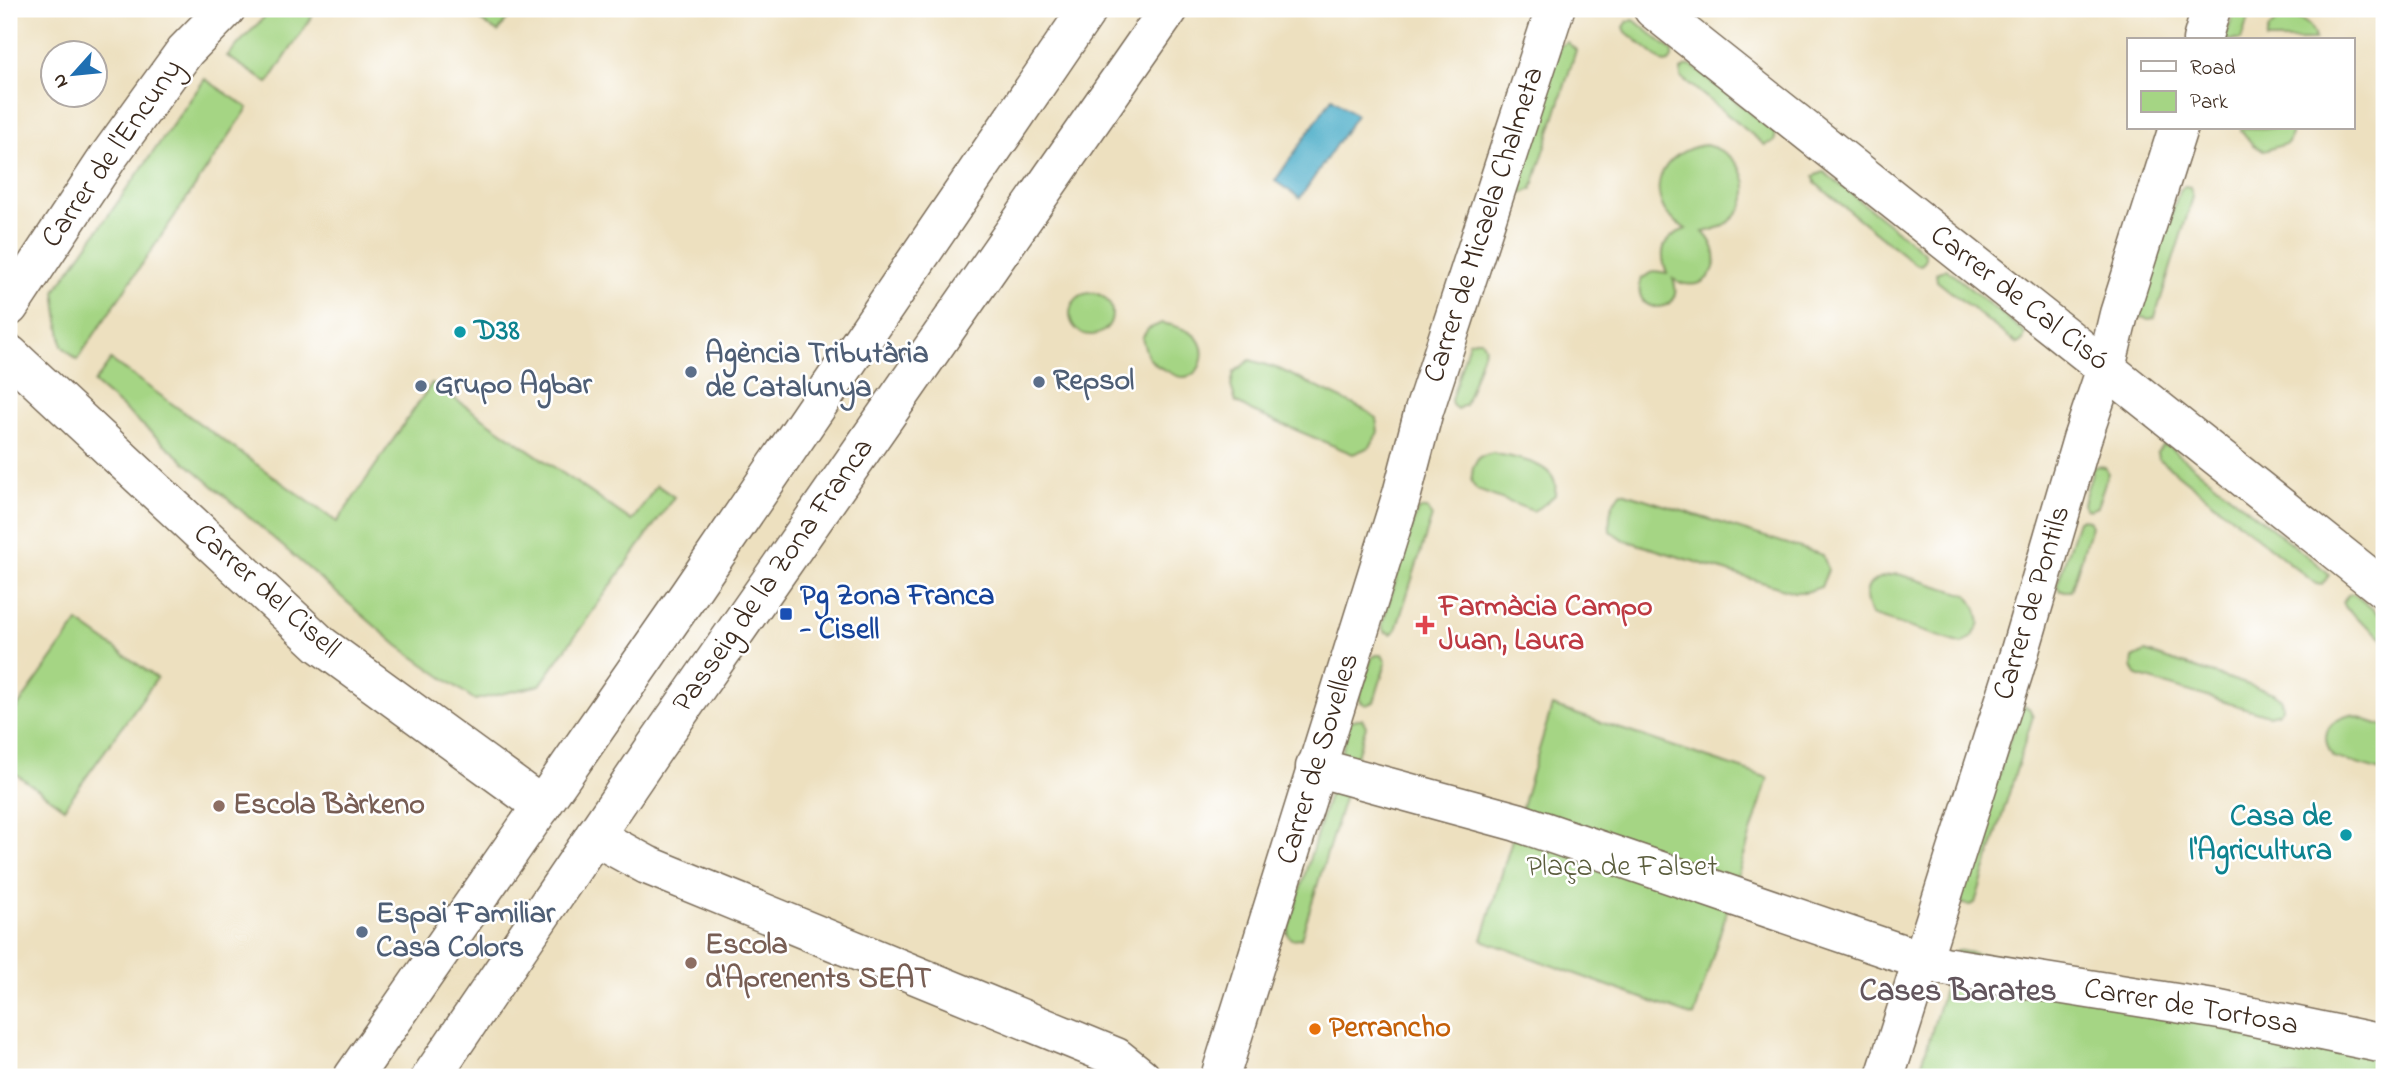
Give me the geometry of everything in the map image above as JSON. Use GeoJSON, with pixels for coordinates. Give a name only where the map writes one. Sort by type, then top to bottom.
{"type":"FeatureCollection","features":[{"type":"Feature","properties":{"kind":"street","name":"Carrer de l'Encuny"},"geometry":{"type":"LineString","coordinates":[[9,307],[101,166],[177,61],[226,9]]}},
{"type":"Feature","properties":{"kind":"street","name":"Passeig de la Zona Franca"},"geometry":{"type":"LineString","coordinates":[[353,1077],[1088,9]]}},
{"type":"Feature","properties":{"kind":"street","name":"Passeig de la Zona Franca"},"geometry":{"type":"LineString","coordinates":[[431,1077],[594,836],[1169,9]]}},
{"type":"Feature","properties":{"kind":"street","name":"Carrer de Micaela Chalmeta"},"geometry":{"type":"LineString","coordinates":[[1416,441],[1555,9]]}},
{"type":"Feature","properties":{"kind":"street","name":"Carrer de Cal Cisó"},"geometry":{"type":"LineString","coordinates":[[1653,9],[2384,589]]}},
{"type":"Feature","properties":{"kind":"street"},"geometry":{"type":"LineString","coordinates":[[2203,38],[2211,9]]}},
{"type":"Feature","properties":{"kind":"street","name":"Carrer de Pontils"},"geometry":{"type":"LineString","coordinates":[[1885,1077],[2177,130]]}},
{"type":"Feature","properties":{"kind":"street","name":"Carrer del Cisell"},"geometry":{"type":"LineString","coordinates":[[9,354],[321,645],[542,806],[594,836]]}},
{"type":"Feature","properties":{"kind":"street","name":"Carrer de Sovelles"},"geometry":{"type":"LineString","coordinates":[[1220,1077],[1402,494],[1416,441]]}},
{"type":"Feature","properties":{"kind":"street","name":"Carrer de Tortosa"},"geometry":{"type":"LineString","coordinates":[[1315,767],[1517,822],[1944,965],[2220,1010],[2384,1044]]}},
{"type":"Feature","properties":{"kind":"street"},"geometry":{"type":"LineString","coordinates":[[594,836],[671,876],[1116,1057],[1141,1077]]}},
{"type":"Feature","properties":{"kind":"green space"},"geometry":{"type":"Polygon","coordinates":[[[272,9],[317,9],[268,83],[227,56],[272,9]]]}},
{"type":"Feature","properties":{"kind":"green space"},"geometry":{"type":"Polygon","coordinates":[[[464,9],[514,9],[498,32],[464,9]]]}},
{"type":"Feature","properties":{"kind":"green space"},"geometry":{"type":"Polygon","coordinates":[[[2235,9],[2251,9],[2242,38],[2226,38],[2235,9]]]}},
{"type":"Feature","properties":{"kind":"green space"},"geometry":{"type":"Polygon","coordinates":[[[2284,16],[2295,18],[2309,25],[2315,38],[2266,38],[2269,28],[2284,16]]]}},
{"type":"Feature","properties":{"kind":"green space"},"geometry":{"type":"Polygon","coordinates":[[[1634,20],[1672,51],[1669,62],[1664,63],[1626,32],[1624,27],[1628,21],[1634,20]]]}},
{"type":"Feature","properties":{"kind":"green space"},"geometry":{"type":"Polygon","coordinates":[[[1567,42],[1576,50],[1532,189],[1523,193],[1517,184],[1560,46],[1567,42]]]}},
{"type":"Feature","properties":{"kind":"green space"},"geometry":{"type":"Polygon","coordinates":[[[1692,66],[1775,133],[1775,141],[1765,145],[1681,77],[1681,70],[1692,66]]]}},
{"type":"Feature","properties":{"kind":"green space"},"geometry":{"type":"Polygon","coordinates":[[[205,79],[248,108],[77,360],[62,346],[55,291],[205,79]]]}},
{"type":"Feature","properties":{"kind":"green space"},"geometry":{"type":"Polygon","coordinates":[[[2241,130],[2292,130],[2288,143],[2264,151],[2253,145],[2241,130]]]}},
{"type":"Feature","properties":{"kind":"green space"},"geometry":{"type":"Polygon","coordinates":[[[1706,145],[1724,152],[1737,163],[1744,177],[1746,191],[1743,205],[1735,217],[1721,227],[1703,232],[1715,254],[1715,265],[1711,274],[1704,281],[1695,284],[1685,284],[1673,279],[1675,291],[1672,300],[1658,307],[1649,305],[1643,300],[1640,291],[1642,278],[1655,271],[1667,273],[1663,258],[1665,246],[1672,236],[1686,229],[1665,211],[1660,199],[1661,176],[1674,158],[1694,147],[1706,145]]]}},
{"type":"Feature","properties":{"kind":"green space"},"geometry":{"type":"Polygon","coordinates":[[[1824,172],[1925,253],[1925,261],[1921,265],[1915,264],[1815,183],[1814,176],[1824,172]]]}},
{"type":"Feature","properties":{"kind":"green space"},"geometry":{"type":"Polygon","coordinates":[[[2184,186],[2190,187],[2193,197],[2155,317],[2140,317],[2179,191],[2184,186]]]}},
{"type":"Feature","properties":{"kind":"green space"},"geometry":{"type":"Polygon","coordinates":[[[1946,269],[2025,333],[2023,341],[2017,344],[1937,281],[1936,273],[1946,269]]]}},
{"type":"Feature","properties":{"kind":"green space"},"geometry":{"type":"Polygon","coordinates":[[[1091,293],[1106,299],[1112,314],[1106,329],[1091,335],[1076,329],[1070,314],[1076,299],[1091,293]]]}},
{"type":"Feature","properties":{"kind":"green space"},"geometry":{"type":"Polygon","coordinates":[[[1162,323],[1186,330],[1197,338],[1203,354],[1198,370],[1194,373],[1186,377],[1178,376],[1150,359],[1142,338],[1148,329],[1162,323]]]}},
{"type":"Feature","properties":{"kind":"green space"},"geometry":{"type":"Polygon","coordinates":[[[1481,340],[1485,347],[1465,405],[1457,409],[1451,400],[1469,342],[1481,340]]]}},
{"type":"Feature","properties":{"kind":"green space"},"geometry":{"type":"Polygon","coordinates":[[[111,360],[337,522],[432,383],[632,521],[657,485],[674,497],[540,685],[475,700],[398,646],[94,383],[111,360]]]}},
{"type":"Feature","properties":{"kind":"green space"},"geometry":{"type":"Polygon","coordinates":[[[1250,360],[1279,369],[1367,411],[1376,418],[1378,432],[1370,447],[1353,454],[1253,412],[1236,402],[1231,386],[1234,372],[1250,360]]]}},
{"type":"Feature","properties":{"kind":"green space"},"geometry":{"type":"Polygon","coordinates":[[[2163,445],[2326,571],[2329,575],[2322,585],[2316,584],[2158,458],[2157,453],[2163,445]]]}},
{"type":"Feature","properties":{"kind":"green space"},"geometry":{"type":"Polygon","coordinates":[[[1493,453],[1528,462],[1545,470],[1555,483],[1555,495],[1533,511],[1477,490],[1471,482],[1473,468],[1479,457],[1493,453]]]}},
{"type":"Feature","properties":{"kind":"green space"},"geometry":{"type":"Polygon","coordinates":[[[2097,466],[2105,467],[2108,473],[2097,507],[2090,510],[2085,508],[2083,503],[2093,469],[2097,466]]]}},
{"type":"Feature","properties":{"kind":"green space"},"geometry":{"type":"Polygon","coordinates":[[[1622,492],[1823,555],[1828,570],[1821,587],[1806,592],[1794,592],[1624,540],[1610,531],[1610,514],[1622,492]]]}},
{"type":"Feature","properties":{"kind":"green space"},"geometry":{"type":"Polygon","coordinates":[[[1427,509],[1432,516],[1396,630],[1391,634],[1384,631],[1382,625],[1417,511],[1427,509]]]}},
{"type":"Feature","properties":{"kind":"green space"},"geometry":{"type":"Polygon","coordinates":[[[2088,520],[2091,526],[2071,591],[2060,591],[2057,585],[2078,521],[2088,520]]]}},
{"type":"Feature","properties":{"kind":"green space"},"geometry":{"type":"Polygon","coordinates":[[[1898,574],[1968,595],[1977,610],[1980,623],[1973,636],[1962,644],[1871,615],[1866,597],[1870,585],[1880,578],[1898,574]]]}},
{"type":"Feature","properties":{"kind":"green space"},"geometry":{"type":"Polygon","coordinates":[[[2349,594],[2354,594],[2384,618],[2384,639],[2345,608],[2342,602],[2349,594]]]}},
{"type":"Feature","properties":{"kind":"green space"},"geometry":{"type":"Polygon","coordinates":[[[78,622],[157,678],[64,808],[9,769],[9,719],[78,622]]]}},
{"type":"Feature","properties":{"kind":"green space"},"geometry":{"type":"Polygon","coordinates":[[[2145,652],[2274,693],[2281,699],[2282,708],[2277,713],[2268,715],[2137,676],[2132,667],[2133,658],[2145,652]]]}},
{"type":"Feature","properties":{"kind":"green space"},"geometry":{"type":"Polygon","coordinates":[[[1382,655],[1386,662],[1374,702],[1366,705],[1359,697],[1372,657],[1382,655]]]}},
{"type":"Feature","properties":{"kind":"green space","name":"Plaça de Falset"},"geometry":{"type":"Polygon","coordinates":[[[1552,706],[1768,778],[1694,1017],[1482,940],[1552,706]]]}},
{"type":"Feature","properties":{"kind":"green space"},"geometry":{"type":"Polygon","coordinates":[[[2024,706],[2029,708],[2033,716],[1975,903],[1963,904],[1960,897],[2019,710],[2024,706]]]}},
{"type":"Feature","properties":{"kind":"green space"},"geometry":{"type":"Polygon","coordinates":[[[2351,715],[2384,726],[2384,772],[2333,757],[2327,742],[2328,730],[2336,721],[2351,715]]]}},
{"type":"Feature","properties":{"kind":"green space"},"geometry":{"type":"Polygon","coordinates":[[[1362,719],[1366,726],[1354,765],[1339,760],[1351,721],[1362,719]]]}},
{"type":"Feature","properties":{"kind":"green space"},"geometry":{"type":"Polygon","coordinates":[[[1331,788],[1346,792],[1301,938],[1291,939],[1287,933],[1331,788]]]}},
{"type":"Feature","properties":{"kind":"green space"},"geometry":{"type":"Polygon","coordinates":[[[1956,950],[2384,1034],[2384,1077],[1918,1077],[1956,950]]]}},
{"type":"Feature","properties":{"kind":"water"},"geometry":{"type":"Polygon","coordinates":[[[1332,98],[1356,115],[1300,198],[1275,181],[1332,98]]]}},
{"type":"Feature","properties":{"kind":"place","name":"D38"},"geometry":{"type":"Point","coordinates":[460,332]}},
{"type":"Feature","properties":{"kind":"place","name":"Agència Tributària de Catalunya"},"geometry":{"type":"Point","coordinates":[691,372]}},
{"type":"Feature","properties":{"kind":"place","name":"Repsol"},"geometry":{"type":"Point","coordinates":[1039,382]}},
{"type":"Feature","properties":{"kind":"place","name":"Grupo Agbar"},"geometry":{"type":"Point","coordinates":[421,386]}},
{"type":"Feature","properties":{"kind":"place","name":"Pg Zona Franca - Cisell"},"geometry":{"type":"Point","coordinates":[786,614]}},
{"type":"Feature","properties":{"kind":"place","name":"Farmàcia Campo Juan, Laura"},"geometry":{"type":"Point","coordinates":[1425,625]}},
{"type":"Feature","properties":{"kind":"place","name":"Escola Bàrkeno"},"geometry":{"type":"Point","coordinates":[219,806]}},
{"type":"Feature","properties":{"kind":"place","name":"Casa de l'Agricultura"},"geometry":{"type":"Point","coordinates":[2346,835]}},
{"type":"Feature","properties":{"kind":"place","name":"Espai Familiar Casa Colors"},"geometry":{"type":"Point","coordinates":[362,932]}},
{"type":"Feature","properties":{"kind":"place","name":"Escola d'Aprenents SEAT"},"geometry":{"type":"Point","coordinates":[691,963]}},
{"type":"Feature","properties":{"kind":"place","name":"Perrancho"},"geometry":{"type":"Point","coordinates":[1315,1029]}},
{"type":"Feature","properties":{"kind":"district","name":"Cases Barates"},"geometry":{"type":"Point","coordinates":[1958,992]}}]}
